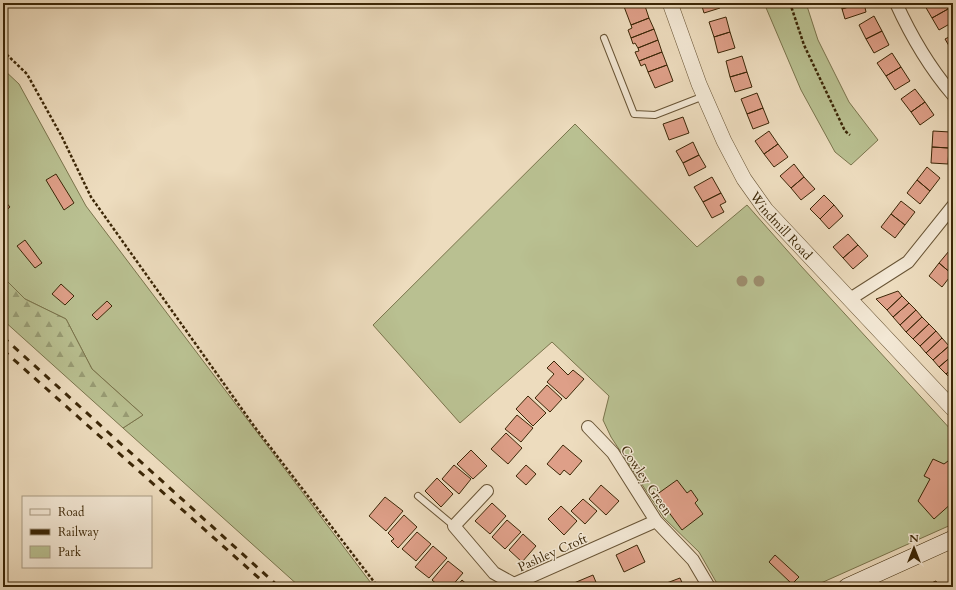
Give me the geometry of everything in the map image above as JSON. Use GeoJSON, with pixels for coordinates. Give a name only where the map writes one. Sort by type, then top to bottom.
{"type":"FeatureCollection","features":[{"type":"Feature","properties":{"kind":"main road"},"geometry":{"type":"LineString","coordinates":[[854,586],[953,539]]}},
{"type":"Feature","properties":{"kind":"street","name":"Windmill Road"},"geometry":{"type":"LineString","coordinates":[[670,3],[704,96],[724,141],[744,179],[766,210],[850,299],[950,401]]}},
{"type":"Feature","properties":{"kind":"street"},"geometry":{"type":"LineString","coordinates":[[896,3],[910,34],[924,56],[953,95]]}},
{"type":"Feature","properties":{"kind":"street"},"geometry":{"type":"LineString","coordinates":[[850,299],[908,262],[953,206]]}},
{"type":"Feature","properties":{"kind":"street","name":"Cowley Green"},"geometry":{"type":"LineString","coordinates":[[588,427],[613,453],[656,521],[693,560],[710,587]]}},
{"type":"Feature","properties":{"kind":"street"},"geometry":{"type":"LineString","coordinates":[[454,526],[487,491]]}},
{"type":"Feature","properties":{"kind":"street","name":"Pashley Croft"},"geometry":{"type":"LineString","coordinates":[[454,526],[494,573],[514,586],[656,521]]}},
{"type":"Feature","properties":{"kind":"lane"},"geometry":{"type":"LineString","coordinates":[[604,38],[634,114],[654,115],[704,96]]}},
{"type":"Feature","properties":{"kind":"lane"},"geometry":{"type":"LineString","coordinates":[[418,496],[454,526]]}},
{"type":"Feature","properties":{"kind":"path"},"geometry":{"type":"LineString","coordinates":[[790,3],[804,46],[845,131],[850,135]]}},
{"type":"Feature","properties":{"kind":"path"},"geometry":{"type":"LineString","coordinates":[[3,51],[27,74],[62,137],[91,197],[254,426],[378,587]]}},
{"type":"Feature","properties":{"kind":"green space"},"geometry":{"type":"Polygon","coordinates":[[[764,3],[806,3],[818,40],[849,102],[878,140],[851,165],[835,152],[801,90],[764,3]]]}},
{"type":"Feature","properties":{"kind":"green space"},"geometry":{"type":"Polygon","coordinates":[[[3,69],[19,84],[86,206],[374,587],[300,587],[123,428],[143,415],[92,369],[66,319],[25,299],[3,277],[3,69]]]}},
{"type":"Feature","properties":{"kind":"green space"},"geometry":{"type":"Polygon","coordinates":[[[575,124],[697,247],[747,205],[953,432],[953,524],[812,587],[719,587],[699,552],[664,518],[611,437],[603,420],[609,396],[552,342],[460,423],[373,325],[575,124]]]}},
{"type":"Feature","properties":{"kind":"green space"},"geometry":{"type":"Polygon","coordinates":[[[3,277],[25,299],[66,319],[92,369],[143,415],[123,428],[3,320],[3,277]]]}},
{"type":"Feature","properties":{"kind":"building"},"geometry":{"type":"Polygon","coordinates":[[[644,3],[649,18],[631,25],[623,4],[644,3]]]}},
{"type":"Feature","properties":{"kind":"building"},"geometry":{"type":"Polygon","coordinates":[[[701,3],[719,3],[720,8],[704,13],[701,3]]]}},
{"type":"Feature","properties":{"kind":"building"},"geometry":{"type":"Polygon","coordinates":[[[840,3],[861,3],[842,9],[840,3]]]}},
{"type":"Feature","properties":{"kind":"building"},"geometry":{"type":"Polygon","coordinates":[[[864,3],[866,12],[845,19],[842,9],[864,3]]]}},
{"type":"Feature","properties":{"kind":"building"},"geometry":{"type":"Polygon","coordinates":[[[931,3],[945,3],[948,9],[932,18],[925,6],[931,3]]]}},
{"type":"Feature","properties":{"kind":"building"},"geometry":{"type":"Polygon","coordinates":[[[948,9],[953,16],[953,22],[939,30],[932,18],[948,9]]]}},
{"type":"Feature","properties":{"kind":"building"},"geometry":{"type":"Polygon","coordinates":[[[874,16],[882,31],[866,39],[859,25],[874,16]]]}},
{"type":"Feature","properties":{"kind":"building"},"geometry":{"type":"Polygon","coordinates":[[[726,17],[730,32],[714,37],[709,22],[726,17]]]}},
{"type":"Feature","properties":{"kind":"building"},"geometry":{"type":"Polygon","coordinates":[[[649,18],[654,29],[631,38],[628,30],[632,28],[631,25],[649,18]]]}},
{"type":"Feature","properties":{"kind":"building"},"geometry":{"type":"Polygon","coordinates":[[[654,29],[658,40],[638,48],[635,43],[633,44],[631,38],[654,29]]]}},
{"type":"Feature","properties":{"kind":"building"},"geometry":{"type":"Polygon","coordinates":[[[882,31],[889,45],[874,53],[866,39],[882,31]]]}},
{"type":"Feature","properties":{"kind":"building"},"geometry":{"type":"Polygon","coordinates":[[[730,32],[735,48],[718,53],[714,37],[730,32]]]}},
{"type":"Feature","properties":{"kind":"building"},"geometry":{"type":"Polygon","coordinates":[[[953,35],[953,51],[952,51],[945,39],[953,35]]]}},
{"type":"Feature","properties":{"kind":"building"},"geometry":{"type":"Polygon","coordinates":[[[658,40],[662,52],[639,61],[635,52],[639,51],[638,48],[658,40]]]}},
{"type":"Feature","properties":{"kind":"building"},"geometry":{"type":"Polygon","coordinates":[[[662,52],[667,65],[648,72],[645,64],[641,66],[639,61],[662,52]]]}},
{"type":"Feature","properties":{"kind":"building"},"geometry":{"type":"Polygon","coordinates":[[[892,53],[901,67],[886,76],[877,63],[892,53]]]}},
{"type":"Feature","properties":{"kind":"building"},"geometry":{"type":"Polygon","coordinates":[[[742,56],[747,72],[730,77],[726,61],[742,56]]]}},
{"type":"Feature","properties":{"kind":"building"},"geometry":{"type":"Polygon","coordinates":[[[667,65],[673,81],[655,88],[648,72],[667,65]]]}},
{"type":"Feature","properties":{"kind":"building"},"geometry":{"type":"Polygon","coordinates":[[[901,67],[910,81],[895,90],[886,76],[901,67]]]}},
{"type":"Feature","properties":{"kind":"building"},"geometry":{"type":"Polygon","coordinates":[[[747,72],[752,87],[735,92],[730,77],[747,72]]]}},
{"type":"Feature","properties":{"kind":"building"},"geometry":{"type":"Polygon","coordinates":[[[915,89],[925,102],[911,112],[901,99],[915,89]]]}},
{"type":"Feature","properties":{"kind":"building"},"geometry":{"type":"Polygon","coordinates":[[[757,93],[763,108],[747,114],[741,99],[757,93]]]}},
{"type":"Feature","properties":{"kind":"building"},"geometry":{"type":"Polygon","coordinates":[[[925,102],[934,115],[920,125],[911,112],[925,102]]]}},
{"type":"Feature","properties":{"kind":"building"},"geometry":{"type":"Polygon","coordinates":[[[763,108],[769,123],[753,129],[747,114],[763,108]]]}},
{"type":"Feature","properties":{"kind":"building"},"geometry":{"type":"Polygon","coordinates":[[[683,117],[689,133],[669,140],[663,124],[683,117]]]}},
{"type":"Feature","properties":{"kind":"building"},"geometry":{"type":"Polygon","coordinates":[[[769,131],[778,144],[764,154],[755,141],[769,131]]]}},
{"type":"Feature","properties":{"kind":"building"},"geometry":{"type":"Polygon","coordinates":[[[933,131],[950,132],[949,148],[932,147],[933,131]]]}},
{"type":"Feature","properties":{"kind":"building"},"geometry":{"type":"Polygon","coordinates":[[[693,142],[699,155],[683,163],[676,151],[693,142]]]}},
{"type":"Feature","properties":{"kind":"building"},"geometry":{"type":"Polygon","coordinates":[[[778,144],[788,157],[774,167],[764,154],[778,144]]]}},
{"type":"Feature","properties":{"kind":"building"},"geometry":{"type":"Polygon","coordinates":[[[932,147],[949,148],[948,164],[931,163],[932,147]]]}},
{"type":"Feature","properties":{"kind":"building"},"geometry":{"type":"Polygon","coordinates":[[[699,155],[706,167],[689,176],[683,163],[699,155]]]}},
{"type":"Feature","properties":{"kind":"building"},"geometry":{"type":"Polygon","coordinates":[[[794,164],[804,177],[791,188],[780,176],[794,164]]]}},
{"type":"Feature","properties":{"kind":"building"},"geometry":{"type":"Polygon","coordinates":[[[927,167],[940,178],[930,191],[917,180],[927,167]]]}},
{"type":"Feature","properties":{"kind":"building"},"geometry":{"type":"Polygon","coordinates":[[[56,174],[74,203],[64,210],[46,180],[56,174]]]}},
{"type":"Feature","properties":{"kind":"building"},"geometry":{"type":"Polygon","coordinates":[[[712,177],[721,193],[703,202],[694,187],[712,177]]]}},
{"type":"Feature","properties":{"kind":"building"},"geometry":{"type":"Polygon","coordinates":[[[804,177],[815,189],[801,200],[791,188],[804,177]]]}},
{"type":"Feature","properties":{"kind":"building"},"geometry":{"type":"Polygon","coordinates":[[[917,180],[930,191],[920,204],[907,193],[917,180]]]}},
{"type":"Feature","properties":{"kind":"building"},"geometry":{"type":"Polygon","coordinates":[[[721,193],[726,202],[720,205],[724,212],[712,218],[703,202],[721,193]]]}},
{"type":"Feature","properties":{"kind":"building"},"geometry":{"type":"Polygon","coordinates":[[[824,195],[834,205],[820,219],[810,209],[824,195]]]}},
{"type":"Feature","properties":{"kind":"building"},"geometry":{"type":"Polygon","coordinates":[[[3,199],[10,207],[3,213],[3,199]]]}},
{"type":"Feature","properties":{"kind":"building"},"geometry":{"type":"Polygon","coordinates":[[[901,201],[915,212],[905,225],[891,214],[901,201]]]}},
{"type":"Feature","properties":{"kind":"building"},"geometry":{"type":"Polygon","coordinates":[[[834,205],[843,216],[829,229],[820,219],[834,205]]]}},
{"type":"Feature","properties":{"kind":"building"},"geometry":{"type":"Polygon","coordinates":[[[891,214],[905,225],[895,238],[881,227],[891,214]]]}},
{"type":"Feature","properties":{"kind":"building"},"geometry":{"type":"Polygon","coordinates":[[[848,234],[858,245],[843,258],[833,247],[848,234]]]}},
{"type":"Feature","properties":{"kind":"building"},"geometry":{"type":"Polygon","coordinates":[[[25,240],[42,263],[35,268],[17,246],[25,240]]]}},
{"type":"Feature","properties":{"kind":"building"},"geometry":{"type":"Polygon","coordinates":[[[858,245],[868,256],[853,269],[843,258],[858,245]]]}},
{"type":"Feature","properties":{"kind":"building"},"geometry":{"type":"Polygon","coordinates":[[[949,251],[953,254],[952,274],[939,263],[949,251]]]}},
{"type":"Feature","properties":{"kind":"building"},"geometry":{"type":"Polygon","coordinates":[[[939,263],[952,274],[942,287],[929,276],[939,263]]]}},
{"type":"Feature","properties":{"kind":"building"},"geometry":{"type":"Polygon","coordinates":[[[61,284],[74,296],[65,305],[52,294],[61,284]]]}},
{"type":"Feature","properties":{"kind":"building"},"geometry":{"type":"Polygon","coordinates":[[[898,291],[902,296],[887,310],[876,299],[898,291]]]}},
{"type":"Feature","properties":{"kind":"building"},"geometry":{"type":"Polygon","coordinates":[[[902,296],[909,303],[893,317],[887,310],[902,296]]]}},
{"type":"Feature","properties":{"kind":"building"},"geometry":{"type":"Polygon","coordinates":[[[107,301],[112,306],[97,320],[92,315],[107,301]]]}},
{"type":"Feature","properties":{"kind":"building"},"geometry":{"type":"Polygon","coordinates":[[[909,303],[916,310],[900,325],[893,317],[909,303]]]}},
{"type":"Feature","properties":{"kind":"building"},"geometry":{"type":"Polygon","coordinates":[[[916,310],[922,317],[906,332],[900,325],[916,310]]]}},
{"type":"Feature","properties":{"kind":"building"},"geometry":{"type":"Polygon","coordinates":[[[922,317],[929,324],[913,339],[906,332],[922,317]]]}},
{"type":"Feature","properties":{"kind":"building"},"geometry":{"type":"Polygon","coordinates":[[[929,324],[936,331],[920,346],[913,339],[929,324]]]}},
{"type":"Feature","properties":{"kind":"building"},"geometry":{"type":"Polygon","coordinates":[[[936,331],[942,338],[926,353],[920,346],[936,331]]]}},
{"type":"Feature","properties":{"kind":"building"},"geometry":{"type":"Polygon","coordinates":[[[942,338],[949,346],[933,360],[926,353],[942,338]]]}},
{"type":"Feature","properties":{"kind":"building"},"geometry":{"type":"Polygon","coordinates":[[[949,346],[953,350],[953,355],[939,367],[933,360],[949,346]]]}},
{"type":"Feature","properties":{"kind":"building"},"geometry":{"type":"Polygon","coordinates":[[[953,355],[953,368],[946,374],[939,367],[953,355]]]}},
{"type":"Feature","properties":{"kind":"building"},"geometry":{"type":"Polygon","coordinates":[[[554,361],[568,375],[573,370],[584,379],[566,399],[547,382],[554,374],[547,368],[554,361]]]}},
{"type":"Feature","properties":{"kind":"building"},"geometry":{"type":"Polygon","coordinates":[[[953,368],[953,380],[952,380],[946,374],[953,368]]]}},
{"type":"Feature","properties":{"kind":"building"},"geometry":{"type":"Polygon","coordinates":[[[547,385],[562,399],[550,412],[535,398],[547,385]]]}},
{"type":"Feature","properties":{"kind":"building"},"geometry":{"type":"Polygon","coordinates":[[[528,396],[546,413],[533,426],[516,409],[528,396]]]}},
{"type":"Feature","properties":{"kind":"building"},"geometry":{"type":"Polygon","coordinates":[[[517,415],[533,428],[521,442],[505,429],[517,415]]]}},
{"type":"Feature","properties":{"kind":"building"},"geometry":{"type":"Polygon","coordinates":[[[506,433],[522,448],[508,464],[491,449],[506,433]]]}},
{"type":"Feature","properties":{"kind":"building"},"geometry":{"type":"Polygon","coordinates":[[[563,445],[582,461],[570,475],[564,470],[560,475],[547,464],[563,445]]]}},
{"type":"Feature","properties":{"kind":"building"},"geometry":{"type":"Polygon","coordinates":[[[471,450],[487,466],[473,479],[457,464],[471,450]]]}},
{"type":"Feature","properties":{"kind":"building"},"geometry":{"type":"Polygon","coordinates":[[[933,459],[944,464],[948,461],[953,467],[953,502],[934,519],[918,501],[930,479],[924,476],[933,459]]]}},
{"type":"Feature","properties":{"kind":"building"},"geometry":{"type":"Polygon","coordinates":[[[454,465],[471,479],[459,494],[442,479],[454,465]]]}},
{"type":"Feature","properties":{"kind":"building"},"geometry":{"type":"Polygon","coordinates":[[[526,465],[536,474],[526,485],[516,476],[526,465]]]}},
{"type":"Feature","properties":{"kind":"building"},"geometry":{"type":"Polygon","coordinates":[[[437,478],[453,494],[441,507],[425,491],[437,478]]]}},
{"type":"Feature","properties":{"kind":"building"},"geometry":{"type":"Polygon","coordinates":[[[677,480],[687,493],[691,490],[698,500],[695,503],[703,514],[682,530],[656,495],[677,480]]]}},
{"type":"Feature","properties":{"kind":"building"},"geometry":{"type":"Polygon","coordinates":[[[601,485],[619,501],[606,515],[589,499],[601,485]]]}},
{"type":"Feature","properties":{"kind":"building"},"geometry":{"type":"Polygon","coordinates":[[[385,497],[403,511],[386,531],[369,516],[385,497]]]}},
{"type":"Feature","properties":{"kind":"building"},"geometry":{"type":"Polygon","coordinates":[[[583,499],[597,511],[585,524],[571,511],[583,499]]]}},
{"type":"Feature","properties":{"kind":"building"},"geometry":{"type":"Polygon","coordinates":[[[492,503],[506,516],[490,534],[475,521],[492,503]]]}},
{"type":"Feature","properties":{"kind":"building"},"geometry":{"type":"Polygon","coordinates":[[[561,506],[577,521],[564,535],[548,519],[561,506]]]}},
{"type":"Feature","properties":{"kind":"building"},"geometry":{"type":"Polygon","coordinates":[[[404,515],[417,527],[398,548],[391,541],[394,539],[388,533],[404,515]]]}},
{"type":"Feature","properties":{"kind":"building"},"geometry":{"type":"Polygon","coordinates":[[[507,520],[521,532],[505,549],[492,537],[507,520]]]}},
{"type":"Feature","properties":{"kind":"building"},"geometry":{"type":"Polygon","coordinates":[[[417,532],[431,544],[416,561],[402,549],[417,532]]]}},
{"type":"Feature","properties":{"kind":"building"},"geometry":{"type":"Polygon","coordinates":[[[523,534],[536,546],[522,562],[509,550],[523,534]]]}},
{"type":"Feature","properties":{"kind":"building"},"geometry":{"type":"Polygon","coordinates":[[[637,545],[645,562],[624,572],[616,555],[637,545]]]}},
{"type":"Feature","properties":{"kind":"building"},"geometry":{"type":"Polygon","coordinates":[[[433,546],[447,558],[429,578],[415,567],[433,546]]]}},
{"type":"Feature","properties":{"kind":"building"},"geometry":{"type":"Polygon","coordinates":[[[775,555],[799,577],[792,584],[769,562],[775,555]]]}},
{"type":"Feature","properties":{"kind":"building"},"geometry":{"type":"Polygon","coordinates":[[[448,561],[463,573],[451,587],[440,587],[432,580],[448,561]]]}},
{"type":"Feature","properties":{"kind":"building"},"geometry":{"type":"Polygon","coordinates":[[[593,575],[598,587],[576,587],[574,583],[593,575]]]}},
{"type":"Feature","properties":{"kind":"building"},"geometry":{"type":"Polygon","coordinates":[[[680,578],[684,587],[665,587],[664,584],[680,578]]]}},
{"type":"Feature","properties":{"kind":"building"},"geometry":{"type":"Polygon","coordinates":[[[462,580],[470,587],[456,587],[462,580]]]}},
{"type":"Feature","properties":{"kind":"building"},"geometry":{"type":"Polygon","coordinates":[[[936,581],[939,587],[922,587],[936,581]]]}},
{"type":"Feature","properties":{"kind":"railway"},"geometry":{"type":"LineString","coordinates":[[3,337],[279,587]]}},
{"type":"Feature","properties":{"kind":"railway"},"geometry":{"type":"LineString","coordinates":[[3,350],[269,587]]}}]}
